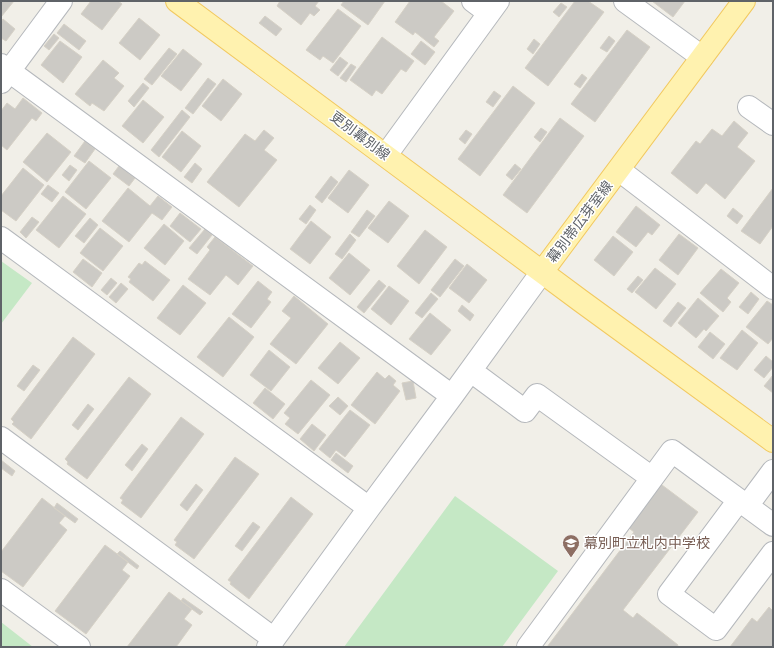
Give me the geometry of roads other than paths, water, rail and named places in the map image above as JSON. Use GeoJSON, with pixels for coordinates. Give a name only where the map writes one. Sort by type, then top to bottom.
{"type":"FeatureCollection","features":[{"type":"Feature","properties":{"kind":"main road","name":"更別幕別線"},"geometry":{"type":"LineString","coordinates":[[177,1],[542,272]]}},
{"type":"Feature","properties":{"kind":"main road","name":"幕別帯広芽室線"},"geometry":{"type":"LineString","coordinates":[[744,1],[542,272],[773,441]]}},
{"type":"Feature","properties":{"kind":"street"},"geometry":{"type":"LineString","coordinates":[[61,1],[4,72],[452,396]]}},
{"type":"Feature","properties":{"kind":"street"},"geometry":{"type":"LineString","coordinates":[[625,1],[702,57]]}},
{"type":"Feature","properties":{"kind":"street"},"geometry":{"type":"LineString","coordinates":[[386,156],[487,5]]}},
{"type":"Feature","properties":{"kind":"street"},"geometry":{"type":"LineString","coordinates":[[750,107],[773,124]]}},
{"type":"Feature","properties":{"kind":"street"},"geometry":{"type":"LineString","coordinates":[[619,170],[772,285]]}},
{"type":"Feature","properties":{"kind":"street"},"geometry":{"type":"LineString","coordinates":[[1,238],[369,508]]}},
{"type":"Feature","properties":{"kind":"street"},"geometry":{"type":"LineString","coordinates":[[1,438],[271,643],[542,272]]}},
{"type":"Feature","properties":{"kind":"street"},"geometry":{"type":"LineString","coordinates":[[471,371],[525,411],[537,395],[652,478]]}},
{"type":"Feature","properties":{"kind":"street"},"geometry":{"type":"LineString","coordinates":[[528,647],[672,451],[773,525]]}},
{"type":"Feature","properties":{"kind":"street"},"geometry":{"type":"LineString","coordinates":[[771,560],[716,629],[669,594],[743,503],[773,471]]}},
{"type":"Feature","properties":{"kind":"street"},"geometry":{"type":"LineString","coordinates":[[1,590],[79,647]]}},
{"type":"Feature","properties":{"kind":"place","name":"幕別町立札内中学校"},"geometry":{"type":"Point","coordinates":[571,558]}}]}
